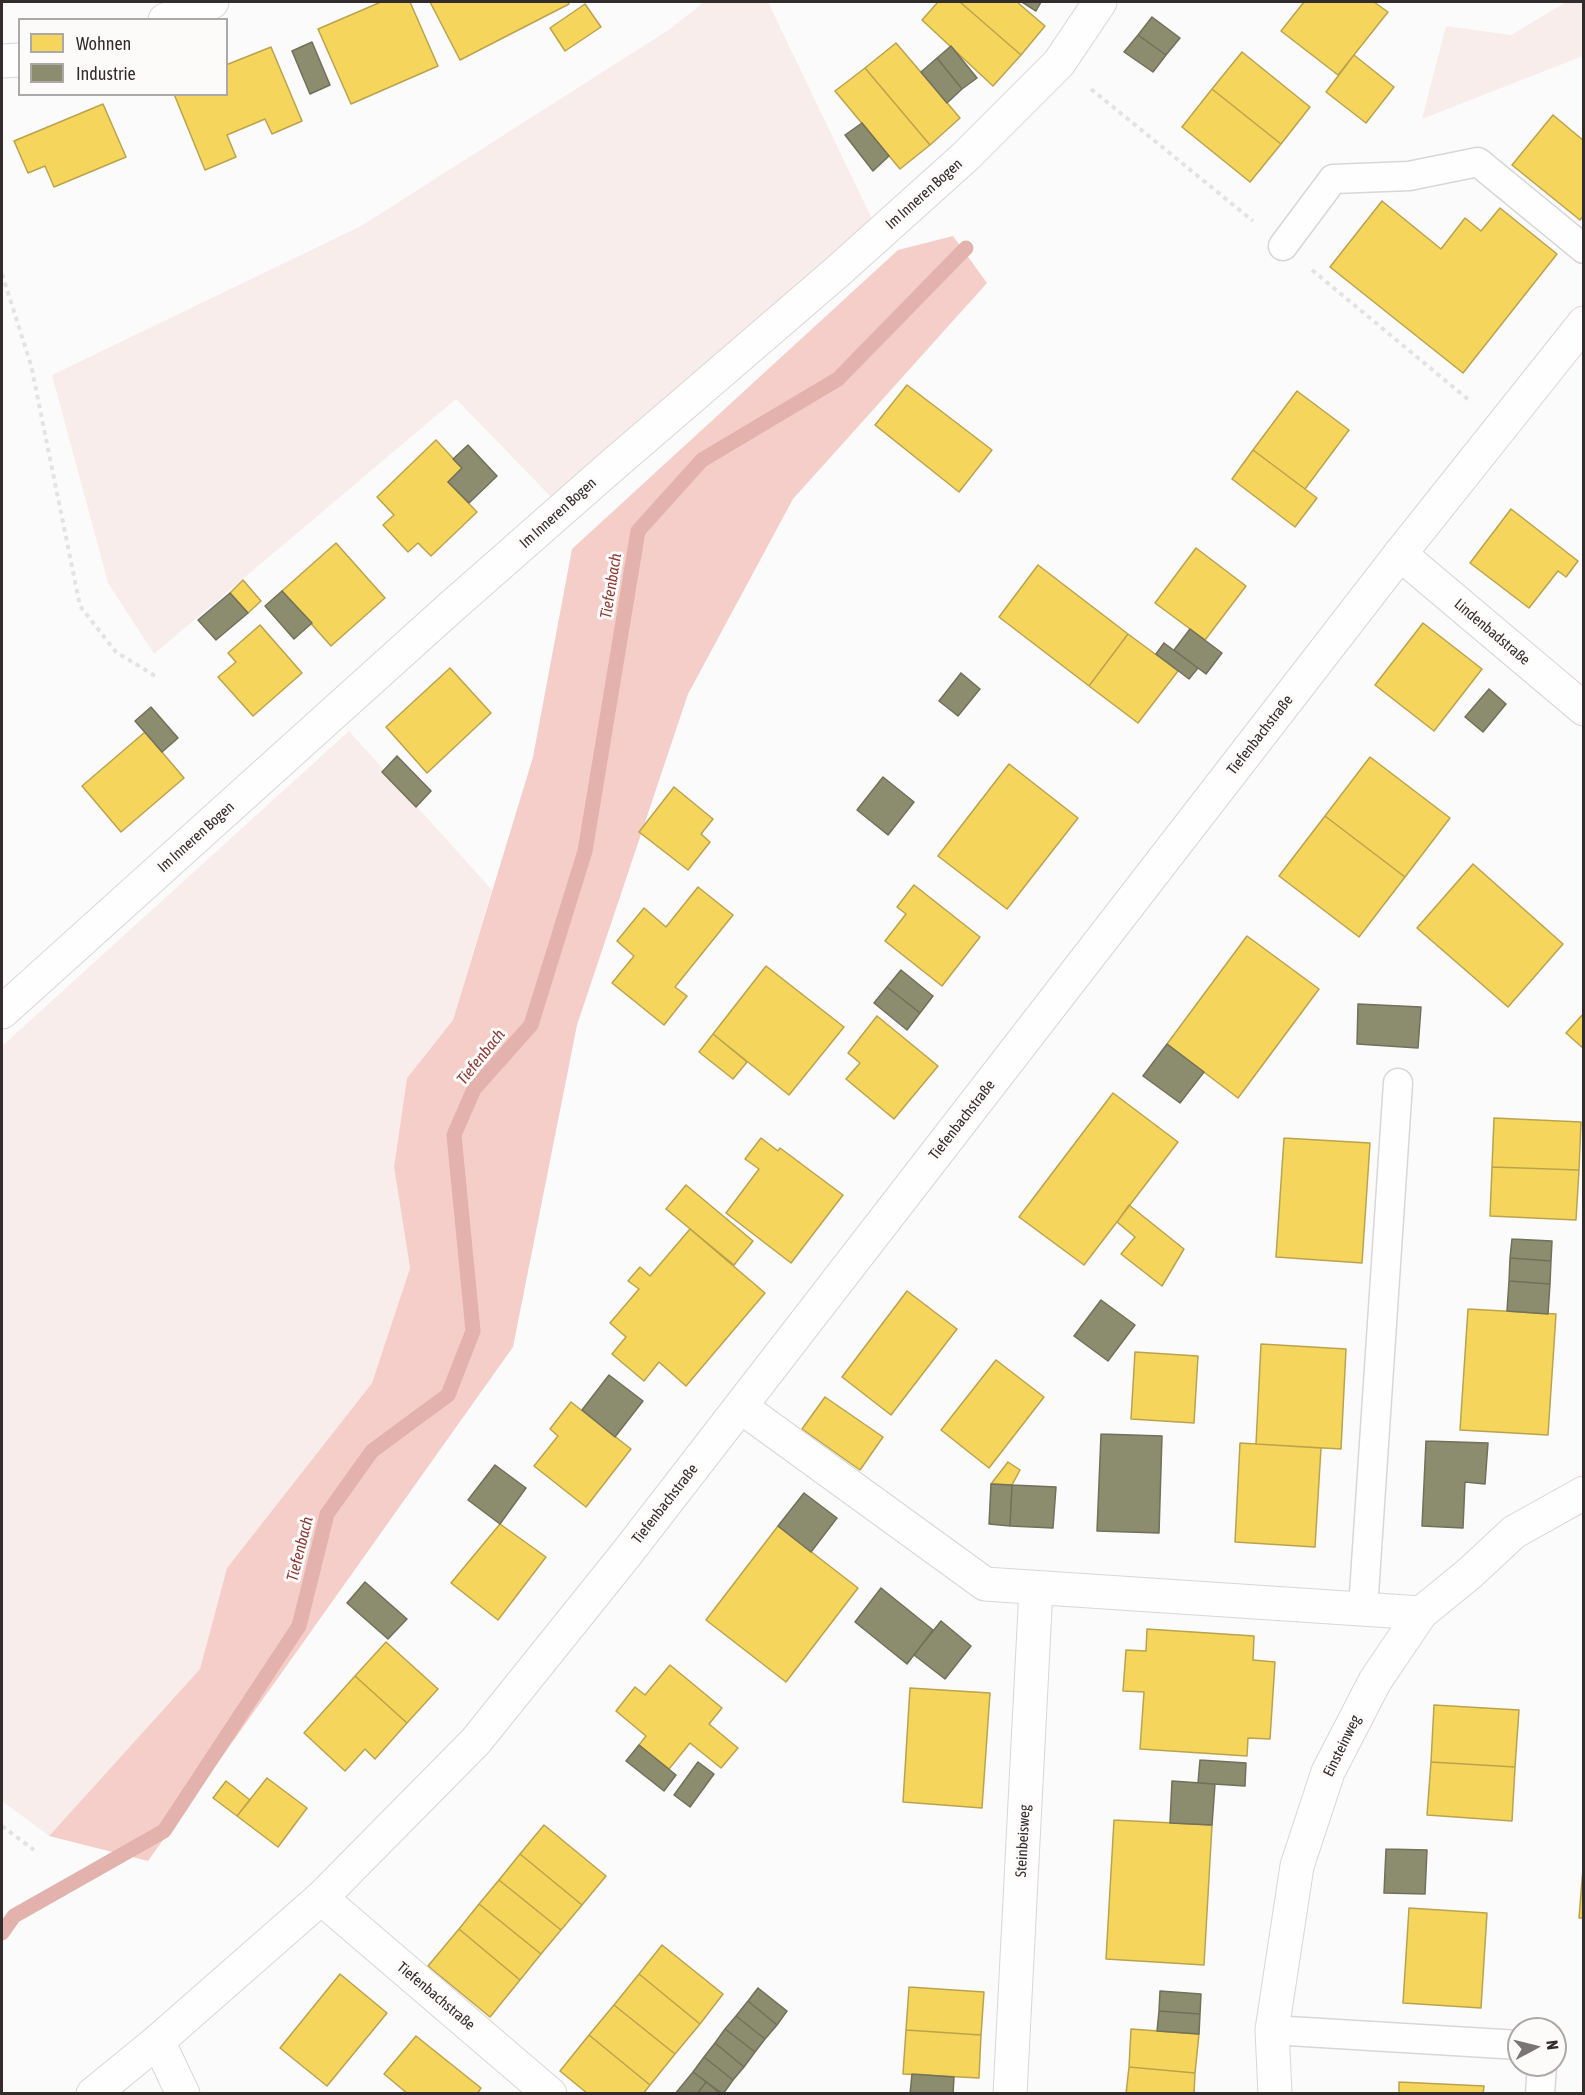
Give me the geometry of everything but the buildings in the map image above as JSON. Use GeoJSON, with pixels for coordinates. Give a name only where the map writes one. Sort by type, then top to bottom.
{"type":"FeatureCollection","features":[{"type":"Feature","properties":{"kind":"street"},"geometry":{"type":"LineString","coordinates":[[170,18],[212,2]]}},
{"type":"Feature","properties":{"kind":"street","name":"Im Inneren Bogen"},"geometry":{"type":"LineString","coordinates":[[2,1012],[467,593],[837,272],[966,156],[1059,63],[1100,2]]}},
{"type":"Feature","properties":{"kind":"street"},"geometry":{"type":"LineString","coordinates":[[2,61],[18,60]]}},
{"type":"Feature","properties":{"kind":"street","name":"Tiefenbachstraße"},"geometry":{"type":"LineString","coordinates":[[93,2094],[158,2041],[321,1899],[476,1741],[627,1553],[1400,554],[1584,323]]}},
{"type":"Feature","properties":{"kind":"street","name":"Lindenbadstraße"},"geometry":{"type":"LineString","coordinates":[[1400,554],[1584,709]]}},
{"type":"Feature","properties":{"kind":"street"},"geometry":{"type":"LineString","coordinates":[[741,1407],[985,1584],[1421,1613]]}},
{"type":"Feature","properties":{"kind":"street","name":"Einsteinweg"},"geometry":{"type":"LineString","coordinates":[[1275,2094],[1272,2030],[1297,1866],[1328,1772],[1375,1681],[1421,1613],[1514,1533],[1584,1493]]}},
{"type":"Feature","properties":{"kind":"street","name":"Steinbeisweg"},"geometry":{"type":"LineString","coordinates":[[1010,2094],[1036,1589]]}},
{"type":"Feature","properties":{"kind":"street","name":"Tiefenbachstraße"},"geometry":{"type":"LineString","coordinates":[[321,1899],[550,2094]]}},
{"type":"Feature","properties":{"kind":"street"},"geometry":{"type":"LineString","coordinates":[[158,2041],[183,2094]]}},
{"type":"Feature","properties":{"kind":"lane"},"geometry":{"type":"LineString","coordinates":[[1283,246],[1333,179],[1409,176],[1478,162],[1584,249]]}},
{"type":"Feature","properties":{"kind":"lane"},"geometry":{"type":"LineString","coordinates":[[1363,1609],[1398,1083]]}},
{"type":"Feature","properties":{"kind":"lane"},"geometry":{"type":"LineString","coordinates":[[1272,2030],[1507,2044]]}},
{"type":"Feature","properties":{"kind":"lane"},"geometry":{"type":"LineString","coordinates":[[1540,2094],[1541,2077]]}},
{"type":"Feature","properties":{"kind":"path"},"geometry":{"type":"LineString","coordinates":[[2,274],[31,364],[80,606],[116,652],[157,678]]}},
{"type":"Feature","properties":{"kind":"path"},"geometry":{"type":"LineString","coordinates":[[2,1826],[34,1850]]}},
{"type":"Feature","properties":{"kind":"shaded area"},"geometry":{"type":"Polygon","coordinates":[[[704,2],[768,2],[873,221],[553,499],[456,399],[154,654],[108,583],[52,375],[361,226],[670,29],[704,2]]]}},
{"type":"Feature","properties":{"kind":"shaded area"},"geometry":{"type":"Polygon","coordinates":[[[1566,2],[1583,2],[1583,56],[1422,119],[1446,26],[1511,35],[1566,2]]]}},
{"type":"Feature","properties":{"kind":"shaded area"},"geometry":{"type":"Polygon","coordinates":[[[953,236],[987,283],[793,499],[688,694],[577,1025],[513,1347],[148,1861],[49,1836],[200,1669],[227,1568],[372,1383],[410,1268],[394,1167],[407,1078],[453,1020],[533,757],[572,549],[898,250],[953,236]]]}},
{"type":"Feature","properties":{"kind":"shaded area"},"geometry":{"type":"Polygon","coordinates":[[[349,731],[492,890],[453,1020],[407,1078],[394,1167],[410,1268],[372,1383],[227,1568],[200,1669],[49,1836],[2,1801],[2,1046],[349,731]]]}},
{"type":"Feature","properties":{"kind":"waterway","name":"Tiefenbach"},"geometry":{"type":"LineString","coordinates":[[2,1933],[14,1916],[164,1831],[299,1626],[327,1514],[372,1451],[448,1395],[473,1331],[454,1135],[474,1089],[531,1025],[585,851],[638,531],[702,460],[838,379],[966,248]]}}]}
